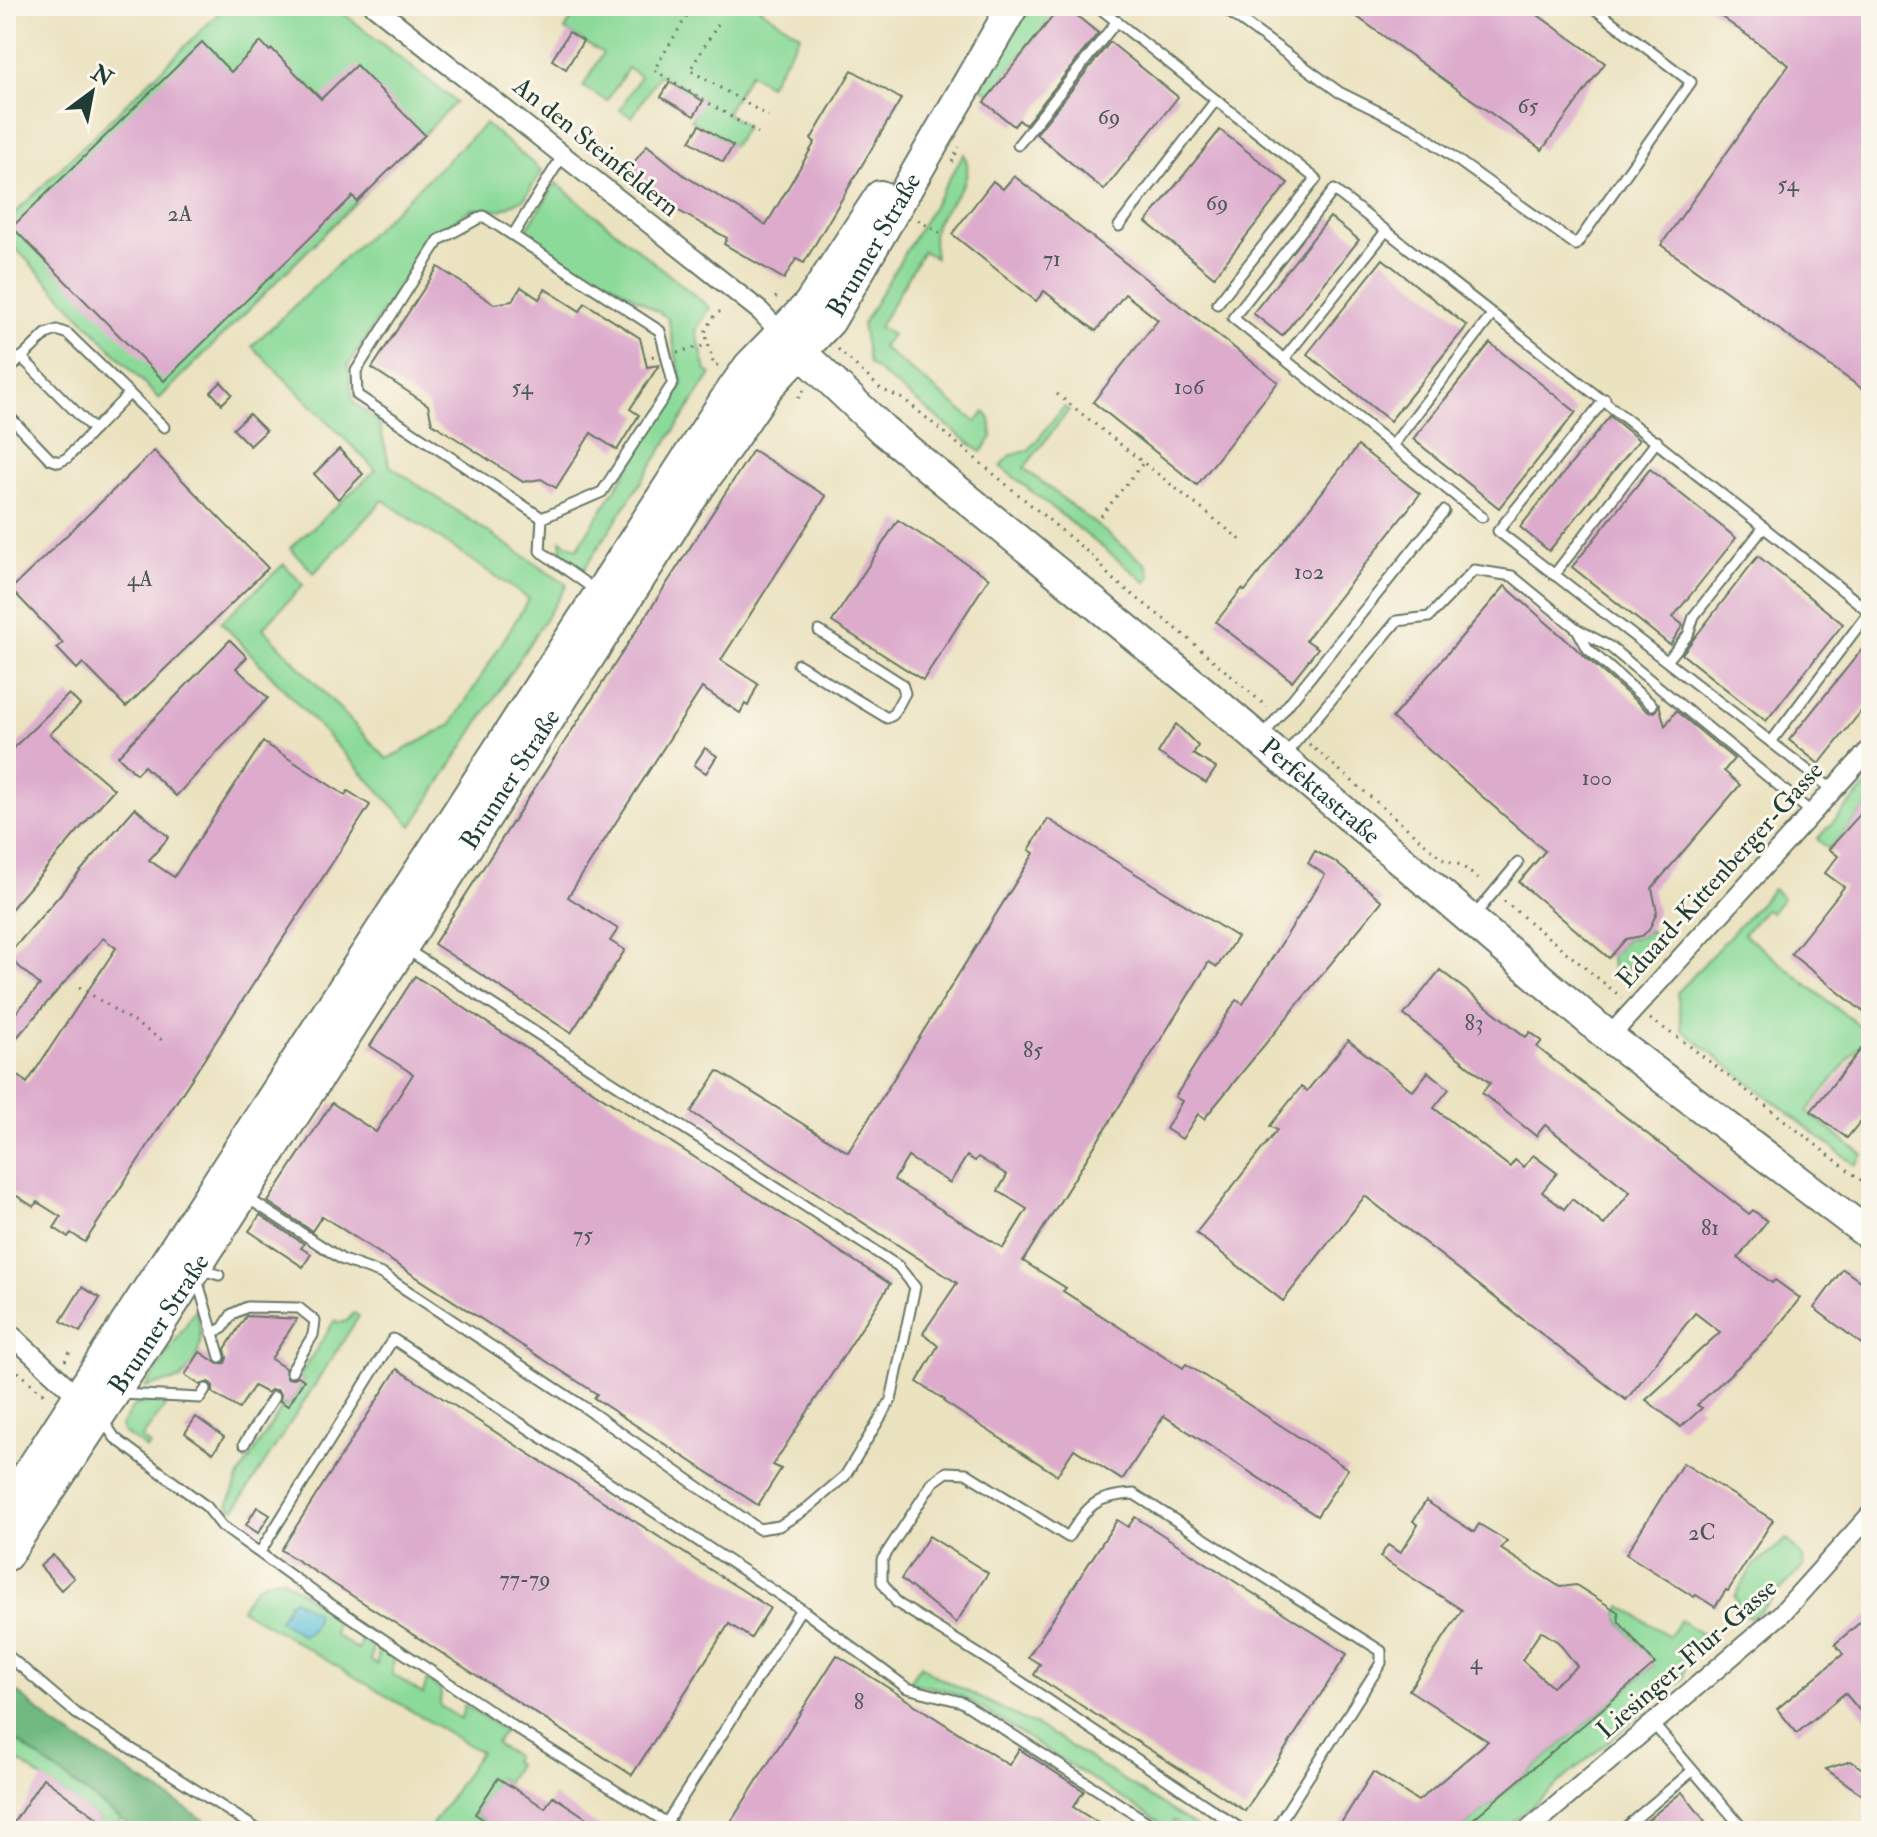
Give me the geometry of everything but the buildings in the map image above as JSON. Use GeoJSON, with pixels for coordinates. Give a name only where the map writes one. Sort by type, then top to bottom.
{"type":"FeatureCollection","features":[{"type":"Feature","properties":{"kind":"main road","name":"Brunner Straße"},"geometry":{"type":"LineString","coordinates":[[791,342],[809,304],[862,226],[991,6]]}},
{"type":"Feature","properties":{"kind":"main road","name":"Brunner Straße"},"geometry":{"type":"LineString","coordinates":[[6,1508],[78,1396],[232,1184],[389,943],[610,600],[725,400],[749,366],[830,321],[1013,6]]}},
{"type":"Feature","properties":{"kind":"main road","name":"Perfektastraße"},"geometry":{"type":"LineString","coordinates":[[791,342],[883,430],[1057,570],[1280,738],[1471,920],[1609,1037],[1871,1236]]}},
{"type":"Feature","properties":{"kind":"main road","name":"Brunner Straße"},"geometry":{"type":"LineString","coordinates":[[6,1556],[108,1405],[207,1272],[232,1184]]}},
{"type":"Feature","properties":{"kind":"street","name":"An den Steinfeldern"},"geometry":{"type":"LineString","coordinates":[[374,6],[760,311],[791,342]]}},
{"type":"Feature","properties":{"kind":"street","name":"Eduard-Kittenberger-Gasse"},"geometry":{"type":"LineString","coordinates":[[1609,1037],[1871,748]]}},
{"type":"Feature","properties":{"kind":"street"},"geometry":{"type":"LineString","coordinates":[[6,1330],[78,1396],[108,1405]]}},
{"type":"Feature","properties":{"kind":"street","name":"Liesinger-Flur-Gasse"},"geometry":{"type":"LineString","coordinates":[[1527,1831],[1781,1614],[1871,1514]]}},
{"type":"Feature","properties":{"kind":"lane"},"geometry":{"type":"LineString","coordinates":[[1097,6],[1316,179],[1217,304]]}},
{"type":"Feature","properties":{"kind":"lane"},"geometry":{"type":"LineString","coordinates":[[1221,6],[1339,92],[1414,129],[1576,245],[1691,82],[1591,6]]}},
{"type":"Feature","properties":{"kind":"lane"},"geometry":{"type":"LineString","coordinates":[[1018,145],[1117,21]]}},
{"type":"Feature","properties":{"kind":"lane"},"geometry":{"type":"LineString","coordinates":[[1119,226],[1216,100]]}},
{"type":"Feature","properties":{"kind":"lane"},"geometry":{"type":"LineString","coordinates":[[513,235],[563,155]]}},
{"type":"Feature","properties":{"kind":"lane"},"geometry":{"type":"LineString","coordinates":[[1482,517],[1233,318],[1334,190],[1492,315],[1605,399],[1870,612],[1771,742]]}},
{"type":"Feature","properties":{"kind":"lane"},"geometry":{"type":"LineString","coordinates":[[483,216],[660,331],[673,383],[602,492],[542,518],[357,395],[356,371],[439,240],[483,216]]}},
{"type":"Feature","properties":{"kind":"lane"},"geometry":{"type":"LineString","coordinates":[[1284,359],[1386,231]]}},
{"type":"Feature","properties":{"kind":"lane"},"geometry":{"type":"LineString","coordinates":[[1392,446],[1492,315]]}},
{"type":"Feature","properties":{"kind":"lane"},"geometry":{"type":"LineString","coordinates":[[6,373],[46,334],[57,330],[68,334],[164,427]]}},
{"type":"Feature","properties":{"kind":"lane"},"geometry":{"type":"LineString","coordinates":[[21,357],[94,430]]}},
{"type":"Feature","properties":{"kind":"lane"},"geometry":{"type":"LineString","coordinates":[[6,413],[50,459],[59,462],[67,458],[128,395]]}},
{"type":"Feature","properties":{"kind":"lane"},"geometry":{"type":"LineString","coordinates":[[1605,399],[1498,531],[1833,790]]}},
{"type":"Feature","properties":{"kind":"lane"},"geometry":{"type":"LineString","coordinates":[[1554,575],[1657,441]]}},
{"type":"Feature","properties":{"kind":"lane"},"geometry":{"type":"LineString","coordinates":[[1280,738],[1444,511]]}},
{"type":"Feature","properties":{"kind":"lane"},"geometry":{"type":"LineString","coordinates":[[542,518],[540,551],[610,600]]}},
{"type":"Feature","properties":{"kind":"lane"},"geometry":{"type":"LineString","coordinates":[[1668,660],[1688,635],[1694,616],[1764,527]]}},
{"type":"Feature","properties":{"kind":"lane"},"geometry":{"type":"LineString","coordinates":[[1280,738],[1397,621],[1429,617],[1474,570],[1512,576],[1577,629],[1610,647],[1812,813]]}},
{"type":"Feature","properties":{"kind":"lane"},"geometry":{"type":"LineString","coordinates":[[1577,629],[1588,649],[1652,705]]}},
{"type":"Feature","properties":{"kind":"lane"},"geometry":{"type":"LineString","coordinates":[[798,664],[887,718],[893,715],[905,688],[819,631]]}},
{"type":"Feature","properties":{"kind":"lane"},"geometry":{"type":"LineString","coordinates":[[1471,920],[1518,863]]}},
{"type":"Feature","properties":{"kind":"lane"},"geometry":{"type":"LineString","coordinates":[[232,1184],[343,1260],[382,1274],[581,1405],[759,1529],[779,1526],[805,1510],[845,1476],[891,1400],[915,1287],[898,1266],[389,943]]}},
{"type":"Feature","properties":{"kind":"lane"},"geometry":{"type":"LineString","coordinates":[[207,1272],[212,1333],[220,1357]]}},
{"type":"Feature","properties":{"kind":"lane"},"geometry":{"type":"LineString","coordinates":[[212,1333],[223,1328],[232,1314],[247,1307],[299,1308],[315,1321],[313,1335],[291,1372]]}},
{"type":"Feature","properties":{"kind":"lane"},"geometry":{"type":"LineString","coordinates":[[260,1552],[393,1339],[801,1609],[907,1688],[962,1702],[1161,1831]]}},
{"type":"Feature","properties":{"kind":"lane"},"geometry":{"type":"LineString","coordinates":[[206,1389],[200,1398],[108,1405],[115,1438],[207,1507],[222,1526],[329,1603],[512,1725],[680,1831]]}},
{"type":"Feature","properties":{"kind":"lane"},"geometry":{"type":"LineString","coordinates":[[244,1444],[274,1397]]}},
{"type":"Feature","properties":{"kind":"lane"},"geometry":{"type":"LineString","coordinates":[[1244,1831],[1009,1673],[897,1603],[882,1582],[882,1560],[933,1482],[947,1472],[966,1473],[1068,1537],[1086,1509],[1109,1495],[1134,1494],[1381,1651],[1381,1663],[1274,1831]]}},
{"type":"Feature","properties":{"kind":"lane"},"geometry":{"type":"LineString","coordinates":[[667,1822],[801,1609]]}},
{"type":"Feature","properties":{"kind":"lane"},"geometry":{"type":"LineString","coordinates":[[6,1654],[77,1714],[260,1831]]}},
{"type":"Feature","properties":{"kind":"lane"},"geometry":{"type":"LineString","coordinates":[[1654,1725],[1745,1831]]}},
{"type":"Feature","properties":{"kind":"lane"},"geometry":{"type":"LineString","coordinates":[[1621,1831],[1692,1771]]}},
{"type":"Feature","properties":{"kind":"path"},"geometry":{"type":"LineString","coordinates":[[691,9],[654,70],[758,133]]}},
{"type":"Feature","properties":{"kind":"path"},"geometry":{"type":"LineString","coordinates":[[718,24],[690,70],[768,116]]}},
{"type":"Feature","properties":{"kind":"path"},"geometry":{"type":"LineString","coordinates":[[918,220],[941,234]]}},
{"type":"Feature","properties":{"kind":"path"},"geometry":{"type":"LineString","coordinates":[[718,365],[714,366],[705,332],[717,312],[723,312]]}},
{"type":"Feature","properties":{"kind":"path"},"geometry":{"type":"LineString","coordinates":[[833,344],[881,389],[905,400],[1097,560],[1110,577],[1183,634],[1280,738],[1444,860],[1461,865],[1634,1008],[1687,1044],[1871,1188]]}},
{"type":"Feature","properties":{"kind":"path"},"geometry":{"type":"LineString","coordinates":[[675,352],[708,345]]}},
{"type":"Feature","properties":{"kind":"path"},"geometry":{"type":"LineString","coordinates":[[1057,394],[1242,541]]}},
{"type":"Feature","properties":{"kind":"path"},"geometry":{"type":"LineString","coordinates":[[1101,516],[1143,463]]}},
{"type":"Feature","properties":{"kind":"path"},"geometry":{"type":"LineString","coordinates":[[79,987],[165,1042]]}},
{"type":"Feature","properties":{"kind":"path"},"geometry":{"type":"LineString","coordinates":[[6,1361],[42,1393]]}},
{"type":"Feature","properties":{"kind":"green space"},"geometry":{"type":"Polygon","coordinates":[[[226,6],[334,6],[456,102],[159,399],[6,238],[6,222],[226,6]]]}},
{"type":"Feature","properties":{"kind":"green space"},"geometry":{"type":"Polygon","coordinates":[[[579,6],[756,6],[800,35],[769,85],[750,73],[726,113],[746,126],[733,146],[691,120],[702,101],[659,75],[632,117],[620,110],[640,76],[628,68],[607,101],[583,87],[603,53],[565,30],[579,6]]]}},
{"type":"Feature","properties":{"kind":"green space"},"geometry":{"type":"Polygon","coordinates":[[[1035,6],[1061,6],[991,94],[981,88],[1023,19],[1035,6]]]}},
{"type":"Feature","properties":{"kind":"green space"},"geometry":{"type":"Polygon","coordinates":[[[485,124],[542,171],[524,199],[501,210],[472,209],[433,234],[348,366],[353,402],[379,423],[390,466],[567,585],[412,826],[221,622],[284,564],[303,585],[263,628],[387,759],[451,725],[529,599],[383,500],[314,573],[290,548],[376,470],[252,346],[485,124]]]}},
{"type":"Feature","properties":{"kind":"green space"},"geometry":{"type":"Polygon","coordinates":[[[964,154],[967,174],[964,182],[934,229],[935,258],[923,251],[879,327],[892,335],[882,347],[976,422],[985,412],[990,419],[992,437],[981,452],[869,364],[862,325],[964,154]]]}},
{"type":"Feature","properties":{"kind":"green space"},"geometry":{"type":"Polygon","coordinates":[[[556,183],[710,308],[696,330],[706,371],[711,374],[583,571],[562,551],[561,540],[577,549],[682,384],[668,318],[599,275],[595,280],[524,233],[556,183]]]}},
{"type":"Feature","properties":{"kind":"green space"},"geometry":{"type":"Polygon","coordinates":[[[1064,407],[1069,410],[1024,468],[1146,564],[1151,576],[1146,582],[1001,467],[1009,456],[1029,450],[1064,407]]]}},
{"type":"Feature","properties":{"kind":"green space"},"geometry":{"type":"Polygon","coordinates":[[[1871,782],[1871,802],[1829,849],[1817,839],[1871,782]]]}},
{"type":"Feature","properties":{"kind":"green space"},"geometry":{"type":"Polygon","coordinates":[[[1773,889],[1783,898],[1771,913],[1765,909],[1744,934],[1869,1034],[1807,1112],[1863,1155],[1855,1165],[1682,1030],[1677,993],[1773,889]]]}},
{"type":"Feature","properties":{"kind":"green space"},"geometry":{"type":"Polygon","coordinates":[[[1649,930],[1660,941],[1636,967],[1612,969],[1611,956],[1626,939],[1642,936],[1649,930]]]}},
{"type":"Feature","properties":{"kind":"green space"},"geometry":{"type":"Polygon","coordinates":[[[196,1309],[201,1339],[194,1362],[181,1379],[146,1387],[196,1309]]]}},
{"type":"Feature","properties":{"kind":"green space"},"geometry":{"type":"Polygon","coordinates":[[[354,1313],[359,1316],[235,1509],[228,1505],[239,1476],[284,1404],[289,1406],[304,1380],[299,1377],[335,1320],[339,1323],[347,1321],[354,1313]]]}},
{"type":"Feature","properties":{"kind":"green space"},"geometry":{"type":"Polygon","coordinates":[[[163,1400],[165,1406],[141,1439],[150,1445],[147,1449],[124,1433],[121,1426],[134,1405],[163,1400]]]}},
{"type":"Feature","properties":{"kind":"green space"},"geometry":{"type":"Polygon","coordinates":[[[1787,1539],[1803,1558],[1804,1566],[1756,1615],[1749,1617],[1741,1611],[1735,1596],[1753,1566],[1787,1539]]]}},
{"type":"Feature","properties":{"kind":"green space"},"geometry":{"type":"Polygon","coordinates":[[[282,1578],[337,1618],[334,1634],[358,1650],[362,1636],[373,1643],[371,1661],[377,1664],[379,1647],[394,1658],[392,1674],[423,1694],[427,1680],[441,1690],[440,1706],[461,1719],[464,1705],[504,1730],[496,1744],[515,1756],[512,1761],[517,1764],[506,1783],[499,1778],[475,1814],[487,1822],[481,1831],[428,1831],[480,1752],[241,1609],[257,1587],[282,1578]]]}},
{"type":"Feature","properties":{"kind":"green space"},"geometry":{"type":"Polygon","coordinates":[[[1621,1606],[1669,1636],[1680,1620],[1705,1636],[1685,1667],[1684,1678],[1502,1831],[1459,1831],[1654,1665],[1619,1621],[1621,1606]]]}},
{"type":"Feature","properties":{"kind":"green space"},"geometry":{"type":"Polygon","coordinates":[[[921,1665],[932,1674],[1045,1730],[1203,1831],[1190,1831],[1174,1821],[1170,1829],[965,1698],[942,1689],[909,1683],[921,1665]]]}},
{"type":"Feature","properties":{"kind":"green space"},"geometry":{"type":"Polygon","coordinates":[[[6,1682],[53,1724],[221,1831],[137,1831],[6,1733],[6,1682]]]}},
{"type":"Feature","properties":{"kind":"green space"},"geometry":{"type":"Polygon","coordinates":[[[6,1733],[121,1819],[114,1831],[94,1831],[100,1820],[6,1752],[6,1733]]]}},
{"type":"Feature","properties":{"kind":"water"},"geometry":{"type":"Polygon","coordinates":[[[295,1600],[316,1613],[313,1627],[303,1636],[279,1620],[290,1601],[295,1600]]]}}]}
